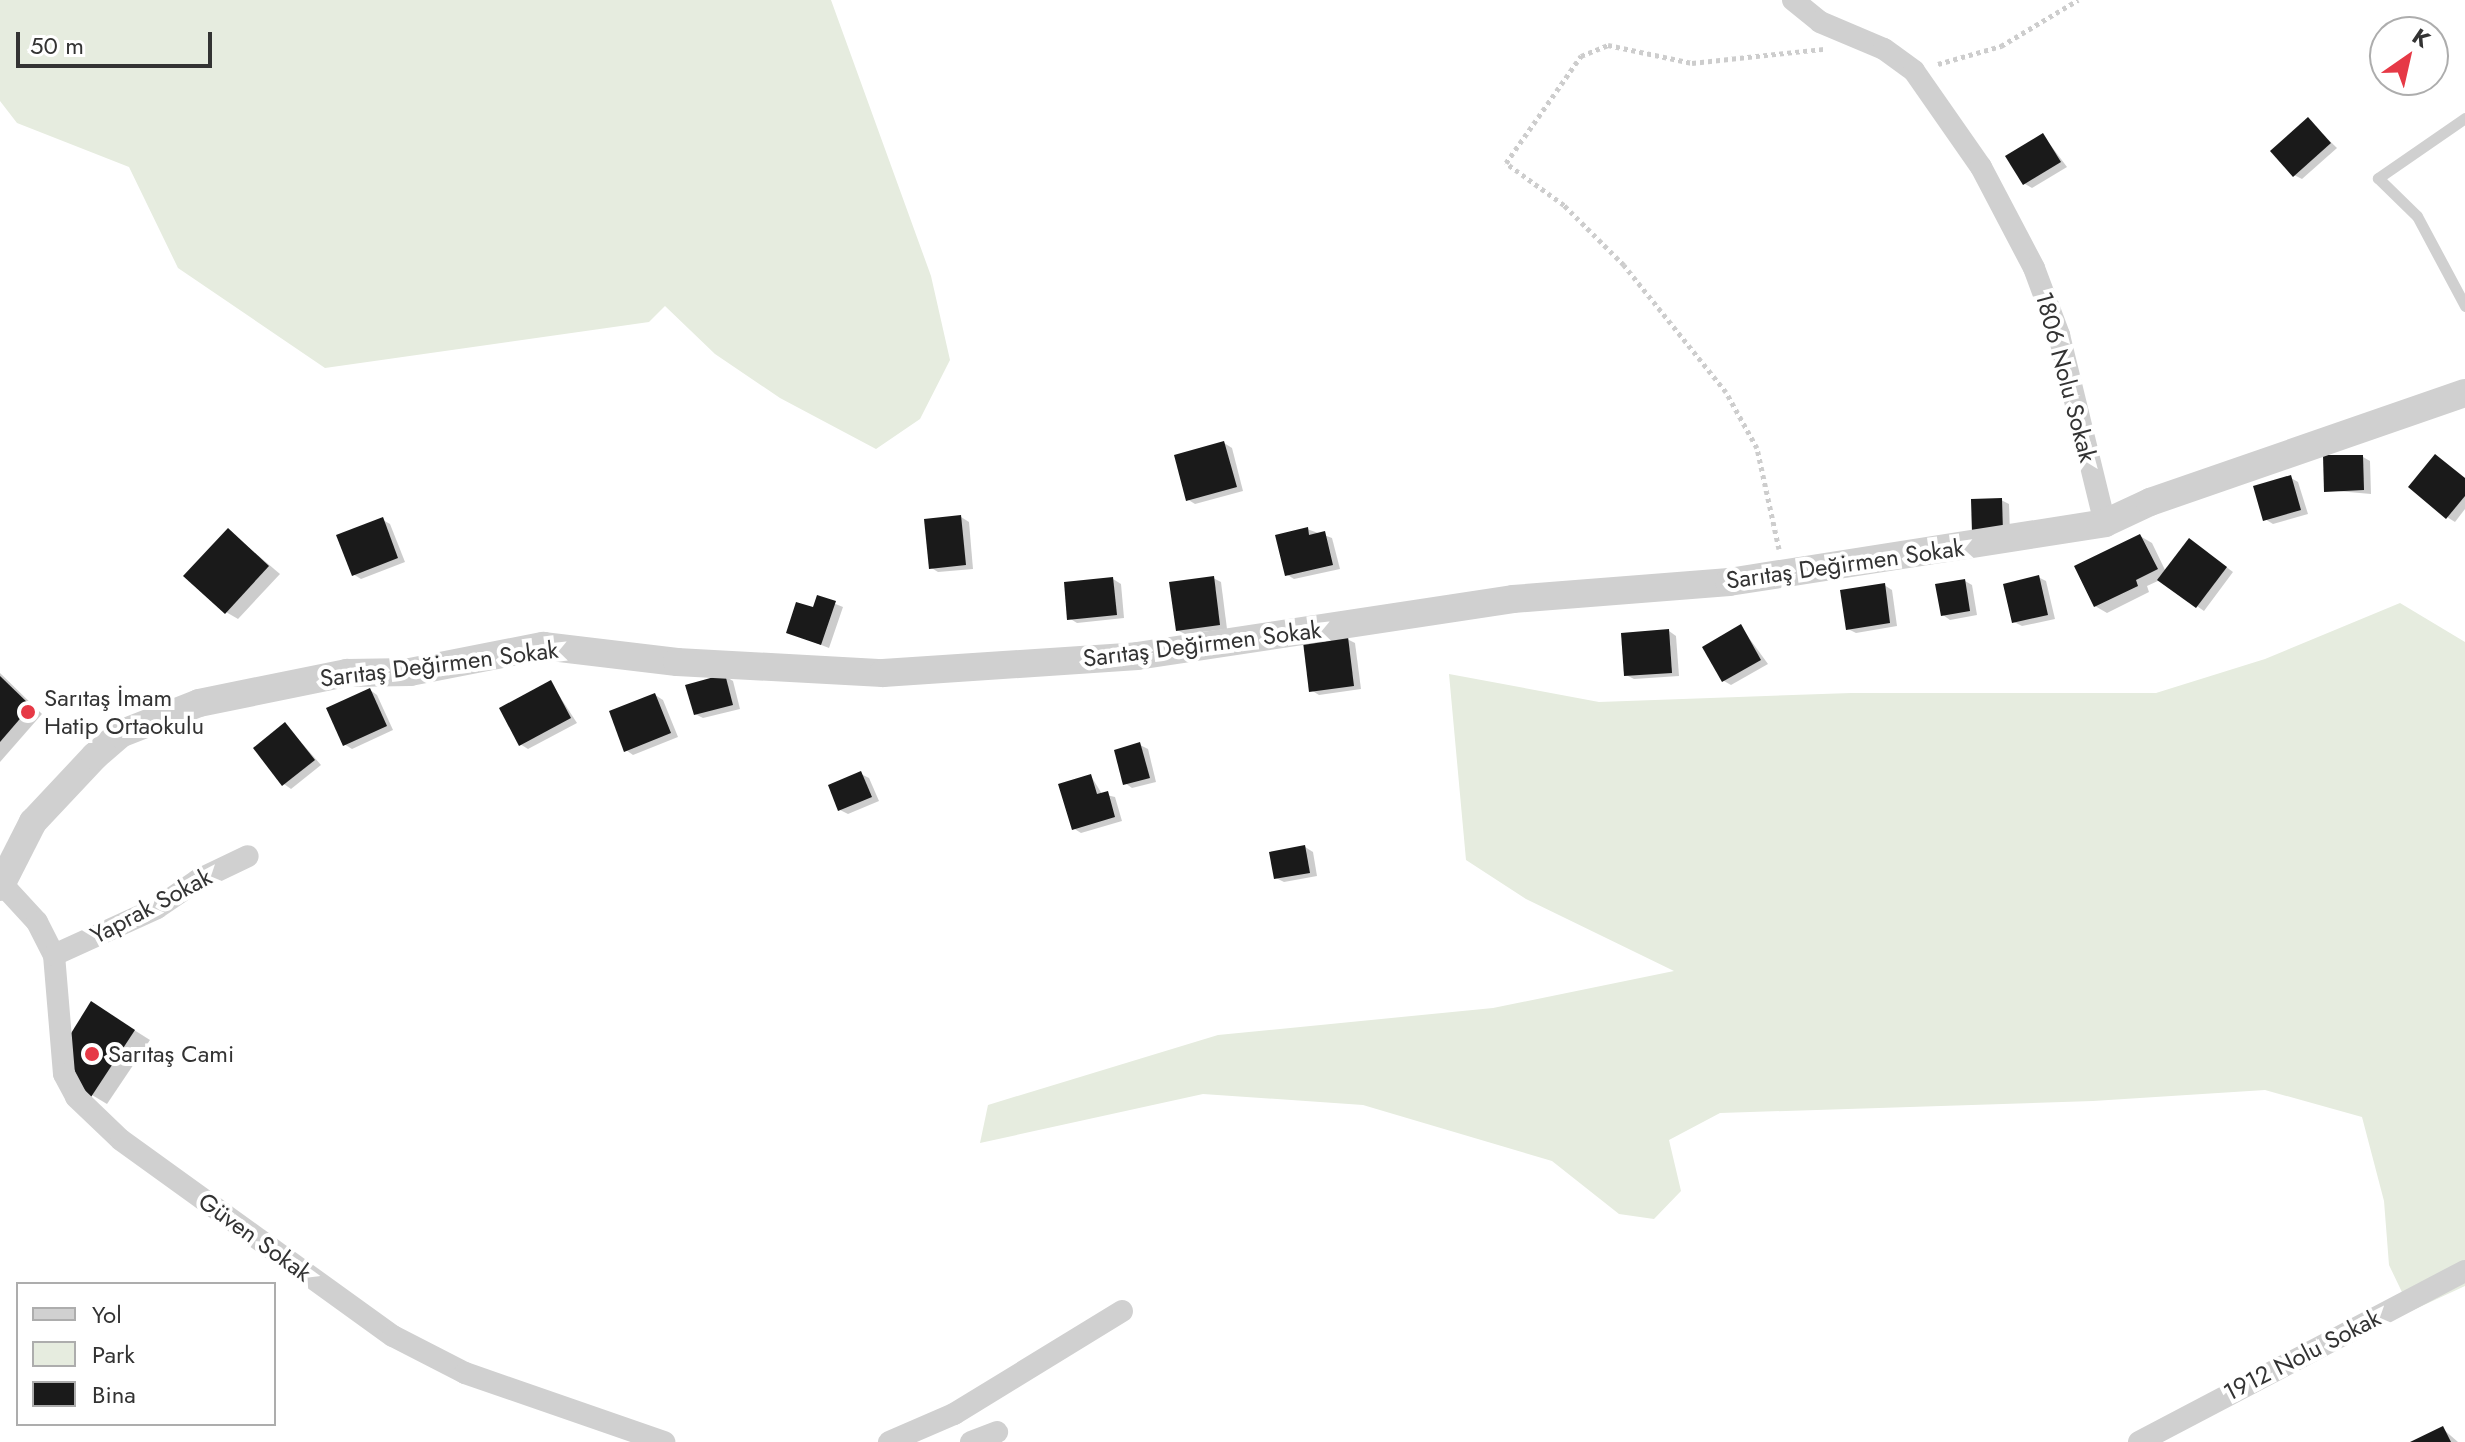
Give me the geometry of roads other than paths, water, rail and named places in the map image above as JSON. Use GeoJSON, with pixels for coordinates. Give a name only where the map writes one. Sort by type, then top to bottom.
{"type":"FeatureCollection","features":[{"type":"Feature","properties":{"kind":"street","name":"1806 Nolu Sokak"},"geometry":{"type":"LineString","coordinates":[[1793,0],[1820,22],[1884,49],[1914,71],[1981,167],[2034,268],[2059,335],[2105,523]]}},
{"type":"Feature","properties":{"kind":"street","name":"Sarıtaş Değirmen Sokak"},"geometry":{"type":"LineString","coordinates":[[1,886],[33,822],[120,734],[199,703],[347,673],[410,672],[543,646],[855,673],[1137,656],[1513,599],[1783,573],[2105,523],[2164,497],[2465,393]]}},
{"type":"Feature","properties":{"kind":"street","name":"Yaprak Sokak"},"geometry":{"type":"LineString","coordinates":[[54,955],[157,908],[198,880],[248,856]]}},
{"type":"Feature","properties":{"kind":"street","name":"Güven Sokak"},"geometry":{"type":"LineString","coordinates":[[1,886],[37,922],[54,955],[64,1074],[76,1097],[121,1140],[393,1336],[465,1373],[664,1442]]}},
{"type":"Feature","properties":{"kind":"street","name":"1912 Nolu Sokak"},"geometry":{"type":"LineString","coordinates":[[2139,1442],[2465,1271]]}},
{"type":"Feature","properties":{"kind":"street"},"geometry":{"type":"LineString","coordinates":[[889,1442],[954,1414],[1122,1311]]}},
{"type":"Feature","properties":{"kind":"street"},"geometry":{"type":"LineString","coordinates":[[971,1442],[997,1432]]}},
{"type":"Feature","properties":{"kind":"lane"},"geometry":{"type":"LineString","coordinates":[[2465,118],[2378,178],[2417,216],[2465,306]]}},
{"type":"Feature","properties":{"kind":"place","name":"Sarıtaş İmam Hatip Ortaokulu"},"geometry":{"type":"Point","coordinates":[28,712]}},
{"type":"Feature","properties":{"kind":"place","name":"Sarıtaş Cami"},"geometry":{"type":"Point","coordinates":[92,1054]}}]}
